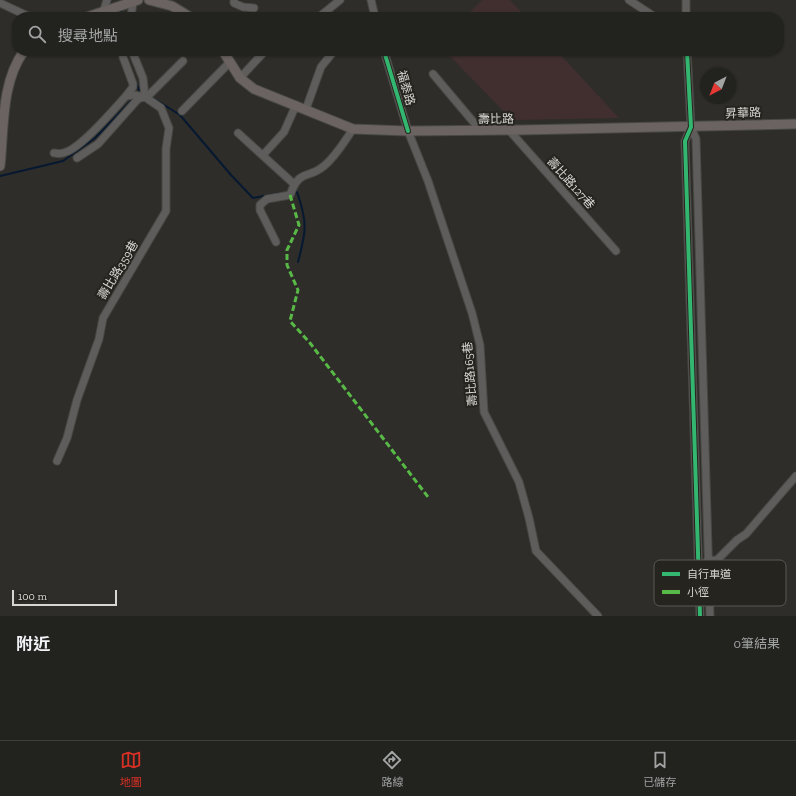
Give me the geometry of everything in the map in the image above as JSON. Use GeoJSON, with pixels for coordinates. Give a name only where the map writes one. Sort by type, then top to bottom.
{"type":"FeatureCollection","features":[{"type":"Feature","properties":{"kind":"main road"},"geometry":{"type":"LineString","coordinates":[[149,0],[172,6],[182,12]]}},
{"type":"Feature","properties":{"kind":"main road"},"geometry":{"type":"LineString","coordinates":[[104,12],[133,2]]}},
{"type":"Feature","properties":{"kind":"main road"},"geometry":{"type":"LineString","coordinates":[[0,164],[7,102],[13,68],[21,56]]}},
{"type":"Feature","properties":{"kind":"main road","name":"壽比路"},"geometry":{"type":"LineString","coordinates":[[226,56],[240,78],[254,89],[273,98],[296,105],[353,129],[408,132],[691,127]]}},
{"type":"Feature","properties":{"kind":"main road","name":"昇華路"},"geometry":{"type":"LineString","coordinates":[[691,127],[796,124]]}},
{"type":"Feature","properties":{"kind":"street"},"geometry":{"type":"LineString","coordinates":[[107,0],[107,11]]}},
{"type":"Feature","properties":{"kind":"street"},"geometry":{"type":"LineString","coordinates":[[234,0],[234,3],[243,7],[254,8]]}},
{"type":"Feature","properties":{"kind":"street"},"geometry":{"type":"LineString","coordinates":[[325,12],[340,0]]}},
{"type":"Feature","properties":{"kind":"street"},"geometry":{"type":"LineString","coordinates":[[370,0],[374,12]]}},
{"type":"Feature","properties":{"kind":"street"},"geometry":{"type":"LineString","coordinates":[[630,0],[648,12]]}},
{"type":"Feature","properties":{"kind":"street"},"geometry":{"type":"LineString","coordinates":[[686,0],[686,12]]}},
{"type":"Feature","properties":{"kind":"street"},"geometry":{"type":"LineString","coordinates":[[132,12],[133,2]]}},
{"type":"Feature","properties":{"kind":"street"},"geometry":{"type":"LineString","coordinates":[[0,4],[18,12]]}},
{"type":"Feature","properties":{"kind":"street"},"geometry":{"type":"LineString","coordinates":[[54,153],[63,153],[70,150],[136,96],[143,78],[134,56]]}},
{"type":"Feature","properties":{"kind":"street"},"geometry":{"type":"LineString","coordinates":[[240,78],[260,56]]}},
{"type":"Feature","properties":{"kind":"street"},"geometry":{"type":"LineString","coordinates":[[306,109],[322,68],[330,56]]}},
{"type":"Feature","properties":{"kind":"street","name":"福泰路"},"geometry":{"type":"LineString","coordinates":[[385,56],[408,132]]}},
{"type":"Feature","properties":{"kind":"street"},"geometry":{"type":"LineString","coordinates":[[687,56],[691,127],[696,139],[707,560]]}},
{"type":"Feature","properties":{"kind":"street"},"geometry":{"type":"LineString","coordinates":[[76,158],[98,144],[138,99],[132,87],[133,84],[123,57]]}},
{"type":"Feature","properties":{"kind":"street"},"geometry":{"type":"LineString","coordinates":[[136,96],[150,94],[183,61]]}},
{"type":"Feature","properties":{"kind":"street"},"geometry":{"type":"LineString","coordinates":[[182,111],[230,62]]}},
{"type":"Feature","properties":{"kind":"street"},"geometry":{"type":"LineString","coordinates":[[433,74],[481,131]]}},
{"type":"Feature","properties":{"kind":"street","name":"壽比路359巷"},"geometry":{"type":"LineString","coordinates":[[57,461],[67,438],[77,400],[99,338],[102,318],[166,211],[166,149],[169,128],[161,108],[136,96]]}},
{"type":"Feature","properties":{"kind":"street"},"geometry":{"type":"LineString","coordinates":[[263,155],[284,132],[296,105]]}},
{"type":"Feature","properties":{"kind":"street"},"geometry":{"type":"LineString","coordinates":[[691,127],[685,141],[698,560]]}},
{"type":"Feature","properties":{"kind":"street"},"geometry":{"type":"LineString","coordinates":[[276,242],[260,210],[260,205],[267,199],[290,195],[298,178],[323,167],[340,148],[353,129]]}},
{"type":"Feature","properties":{"kind":"street","name":"壽比路127巷"},"geometry":{"type":"LineString","coordinates":[[509,130],[616,251]]}},
{"type":"Feature","properties":{"kind":"street","name":"壽比路165巷"},"geometry":{"type":"LineString","coordinates":[[408,132],[428,181],[472,313],[480,345],[484,412],[519,482],[529,518],[536,552],[598,616]]}},
{"type":"Feature","properties":{"kind":"street"},"geometry":{"type":"LineString","coordinates":[[238,133],[294,184]]}},
{"type":"Feature","properties":{"kind":"street"},"geometry":{"type":"LineString","coordinates":[[717,560],[737,540],[746,534],[796,476]]}},
{"type":"Feature","properties":{"kind":"street"},"geometry":{"type":"LineString","coordinates":[[700,606],[700,616]]}},
{"type":"Feature","properties":{"kind":"street"},"geometry":{"type":"LineString","coordinates":[[709,606],[710,616]]}},
{"type":"Feature","properties":{"kind":"shaded area"},"geometry":{"type":"Polygon","coordinates":[[[482,0],[510,0],[521,12],[470,12],[482,0]]]}},
{"type":"Feature","properties":{"kind":"shaded area"},"geometry":{"type":"Polygon","coordinates":[[[450,56],[562,56],[619,118],[512,120],[450,56]]]}},
{"type":"Feature","properties":{"kind":"waterway"},"geometry":{"type":"LineString","coordinates":[[136,82],[139,90]]}},
{"type":"Feature","properties":{"kind":"waterway"},"geometry":{"type":"LineString","coordinates":[[139,90],[143,92]]}},
{"type":"Feature","properties":{"kind":"waterway"},"geometry":{"type":"LineString","coordinates":[[150,96],[180,115],[231,175],[253,198],[280,193]]}},
{"type":"Feature","properties":{"kind":"waterway"},"geometry":{"type":"LineString","coordinates":[[0,176],[63,161],[95,138],[134,98]]}},
{"type":"Feature","properties":{"kind":"waterway"},"geometry":{"type":"LineString","coordinates":[[293,193],[297,192],[301,203],[305,227],[298,262]]}},
{"type":"Feature","properties":{"kind":"marked path"},"geometry":{"type":"LineString","coordinates":[[290,195],[299,225],[287,250],[287,265],[298,290],[290,321],[310,343],[428,497]]}},
{"type":"Feature","properties":{"kind":"cycle path"},"geometry":{"type":"LineString","coordinates":[[386,56],[408,131]]}},
{"type":"Feature","properties":{"kind":"cycle path"},"geometry":{"type":"LineString","coordinates":[[687,56],[691,127],[685,141],[698,560]]}},
{"type":"Feature","properties":{"kind":"cycle path"},"geometry":{"type":"LineString","coordinates":[[700,606],[700,616]]}}]}
